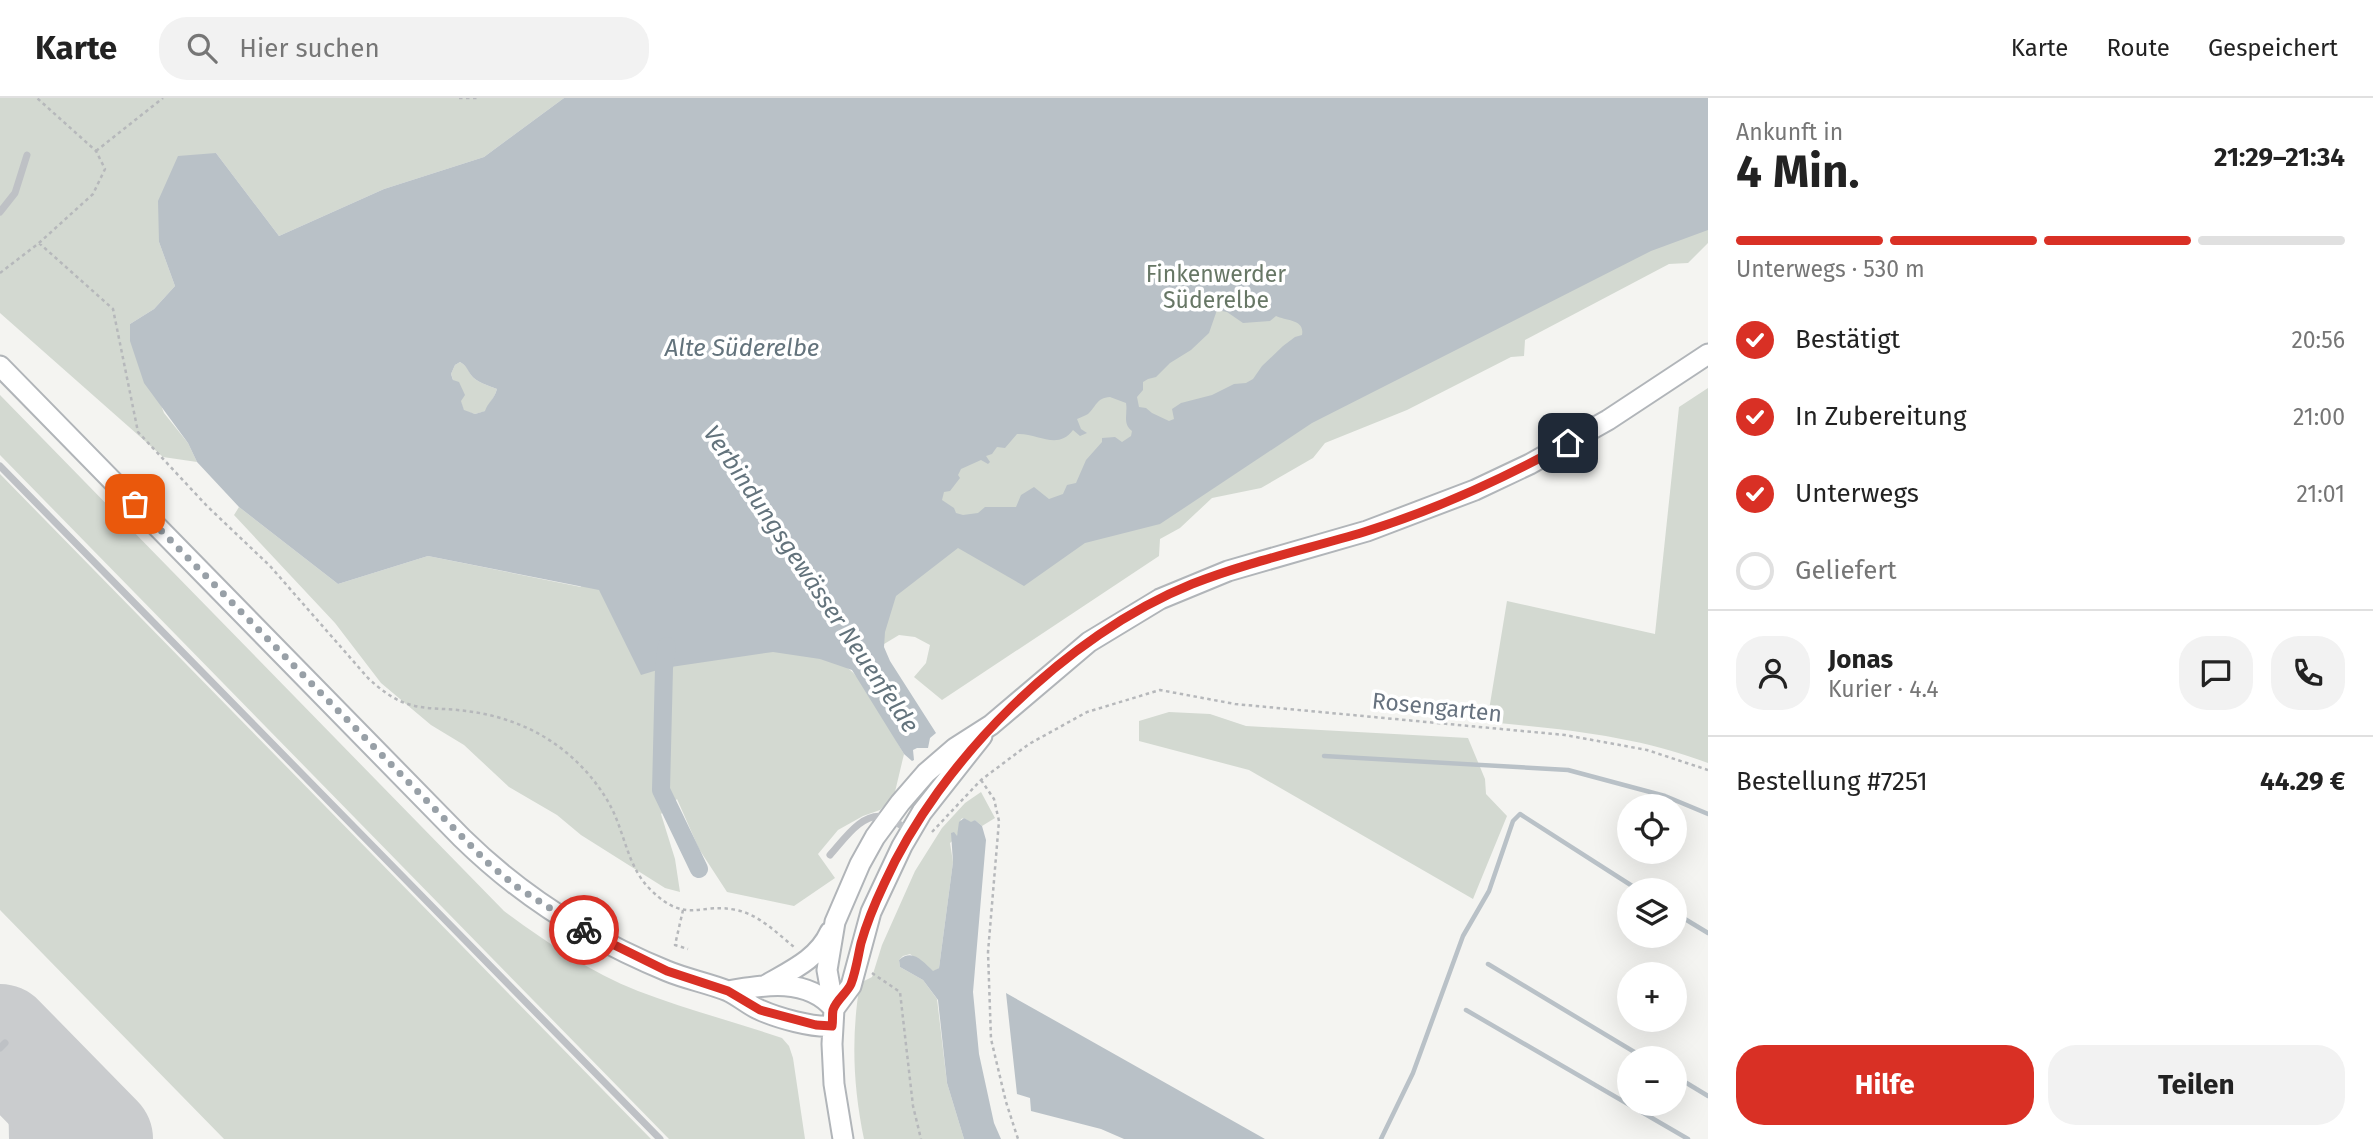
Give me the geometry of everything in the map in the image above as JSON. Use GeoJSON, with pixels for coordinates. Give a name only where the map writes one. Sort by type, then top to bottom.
{"type":"FeatureCollection","features":[{"type":"Feature","properties":{"kind":"main road"},"geometry":{"type":"LineString","coordinates":[[764,985],[806,961],[826,943],[860,864],[888,819],[926,773],[955,748],[991,725],[1089,642],[1160,599],[1228,571],[1367,531],[1475,490],[1530,464],[1608,420],[1708,354]]}},
{"type":"Feature","properties":{"kind":"main road"},"geometry":{"type":"LineString","coordinates":[[0,366],[489,864],[527,894],[606,942],[667,971],[728,991],[760,1010],[816,1025],[833,1017],[851,986],[871,912],[894,861],[920,834],[938,792],[991,725]]}},
{"type":"Feature","properties":{"kind":"main road"},"geometry":{"type":"LineString","coordinates":[[835,922],[827,970],[833,1017],[834,1084],[843,1139]]}},
{"type":"Feature","properties":{"kind":"main road"},"geometry":{"type":"LineString","coordinates":[[728,991],[764,985],[808,990],[823,997],[833,1017]]}},
{"type":"Feature","properties":{"kind":"lane"},"geometry":{"type":"LineString","coordinates":[[0,212],[15,194],[27,155]]}},
{"type":"Feature","properties":{"kind":"lane"},"geometry":{"type":"LineString","coordinates":[[0,466],[660,1139]]}},
{"type":"Feature","properties":{"kind":"lane"},"geometry":{"type":"LineString","coordinates":[[830,855],[861,822],[877,817],[888,819],[920,834]]}},
{"type":"Feature","properties":{"kind":"path"},"geometry":{"type":"LineString","coordinates":[[0,273],[39,243],[93,194],[105,169],[96,151],[37,98]]}},
{"type":"Feature","properties":{"kind":"path"},"geometry":{"type":"LineString","coordinates":[[96,151],[163,98]]}},
{"type":"Feature","properties":{"kind":"path"},"geometry":{"type":"LineString","coordinates":[[460,98],[479,98]]}},
{"type":"Feature","properties":{"kind":"path"},"geometry":{"type":"LineString","coordinates":[[39,243],[113,310],[138,432],[206,506],[270,566],[369,678],[384,692],[410,705],[467,711],[506,720],[542,736],[574,759],[592,778],[613,811],[634,869],[642,881],[667,903],[683,910],[724,909],[743,912],[778,934],[806,961]]}},
{"type":"Feature","properties":{"kind":"path","name":"Rosengarten"},"geometry":{"type":"LineString","coordinates":[[981,780],[1029,744],[1072,719],[1097,708],[1160,690],[1236,704],[1565,735],[1647,750],[1708,770]]}},
{"type":"Feature","properties":{"kind":"path"},"geometry":{"type":"LineString","coordinates":[[920,834],[940,821],[981,780],[993,799],[999,821],[988,953],[990,1039],[1018,1139]]}},
{"type":"Feature","properties":{"kind":"path"},"geometry":{"type":"LineString","coordinates":[[683,910],[675,945],[688,949]]}},
{"type":"Feature","properties":{"kind":"path"},"geometry":{"type":"LineString","coordinates":[[866,975],[869,972],[900,992],[913,1106],[921,1139]]}},
{"type":"Feature","properties":{"kind":"green space"},"geometry":{"type":"Polygon","coordinates":[[[0,98],[564,98],[484,157],[384,189],[279,236],[216,153],[159,242],[175,286],[154,309],[130,324],[164,413],[188,443],[197,462],[163,457],[0,313],[0,98]]]}},
{"type":"Feature","properties":{"kind":"green space","name":"Finkenwerder Süderelbe"},"geometry":{"type":"Polygon","coordinates":[[[1708,98],[1708,243],[1688,263],[1669,264],[1525,340],[1524,356],[1511,357],[1407,410],[1325,443],[1313,458],[1261,488],[1212,498],[1180,528],[1160,539],[1159,556],[942,700],[914,677],[926,663],[930,645],[915,637],[899,635],[846,667],[869,694],[904,754],[894,796],[880,810],[838,830],[818,854],[835,878],[794,906],[727,892],[699,849],[677,799],[661,814],[675,859],[680,892],[665,888],[581,835],[557,815],[509,787],[464,745],[431,725],[381,683],[335,623],[234,515],[239,507],[338,584],[428,556],[581,587],[544,429],[1708,98]]]}},
{"type":"Feature","properties":{"kind":"green space"},"geometry":{"type":"Polygon","coordinates":[[[460,362],[476,380],[497,389],[486,411],[475,414],[464,411],[451,374],[455,365],[460,362]]]}},
{"type":"Feature","properties":{"kind":"green space"},"geometry":{"type":"Polygon","coordinates":[[[1708,388],[1708,763],[1627,740],[1487,722],[1507,601],[1655,634],[1679,407],[1708,388]]]}},
{"type":"Feature","properties":{"kind":"green space"},"geometry":{"type":"Polygon","coordinates":[[[0,395],[504,911],[569,956],[620,983],[674,1004],[782,1038],[789,1046],[793,1058],[805,1139],[669,1139],[0,455],[0,395]]]}},
{"type":"Feature","properties":{"kind":"green space"},"geometry":{"type":"Polygon","coordinates":[[[0,474],[651,1139],[224,1139],[0,910],[0,474]]]}},
{"type":"Feature","properties":{"kind":"green space"},"geometry":{"type":"Polygon","coordinates":[[[1169,712],[1210,714],[1246,726],[1468,738],[1485,779],[1486,794],[1507,816],[1473,899],[1249,770],[1139,741],[1139,721],[1169,712]]]}},
{"type":"Feature","properties":{"kind":"green space"},"geometry":{"type":"Polygon","coordinates":[[[981,792],[995,818],[982,826],[975,820],[971,823],[961,819],[957,837],[950,843],[953,862],[939,968],[933,972],[910,954],[899,960],[900,967],[923,980],[937,999],[947,1083],[964,1139],[864,1139],[857,1100],[855,1061],[855,1022],[860,983],[872,977],[882,945],[915,871],[942,828],[965,803],[981,792]]]}},
{"type":"Feature","properties":{"kind":"water","name":"Alte Süderelbe"},"geometry":{"type":"Polygon","coordinates":[[[564,98],[1708,98],[1708,230],[1651,251],[1312,423],[1160,524],[1085,543],[1024,586],[958,548],[896,596],[885,632],[884,647],[890,661],[936,733],[930,738],[928,748],[913,750],[912,761],[904,754],[852,670],[820,659],[773,652],[664,668],[641,675],[599,590],[428,556],[338,584],[239,507],[197,462],[188,443],[144,383],[130,341],[130,324],[154,309],[175,286],[159,242],[158,201],[178,156],[216,153],[279,236],[384,189],[484,157],[564,98]],[[1217,310],[1209,333],[1156,377],[1143,382],[1143,390],[1137,397],[1139,407],[1169,421],[1174,419],[1172,409],[1181,403],[1212,395],[1234,384],[1253,379],[1283,346],[1302,335],[1301,326],[1294,321],[1276,316],[1270,321],[1243,323],[1227,312],[1217,310]],[[460,362],[455,365],[451,374],[453,380],[459,382],[465,395],[461,401],[464,410],[475,414],[485,411],[497,389],[476,380],[460,362]],[[1110,397],[1105,398],[1088,414],[1077,419],[1081,429],[1087,433],[1080,436],[1073,430],[1067,436],[1054,440],[1017,434],[1005,448],[997,447],[992,454],[986,456],[990,462],[988,464],[981,460],[961,469],[958,475],[960,478],[950,491],[944,492],[942,500],[954,508],[956,513],[963,515],[978,513],[985,507],[1016,507],[1021,495],[1034,487],[1049,499],[1063,494],[1067,485],[1076,483],[1086,460],[1102,442],[1102,438],[1115,437],[1122,442],[1131,436],[1132,431],[1126,422],[1126,403],[1110,397]]]}},
{"type":"Feature","properties":{"kind":"water"},"geometry":{"type":"Polygon","coordinates":[[[964,818],[971,822],[975,820],[982,826],[986,840],[973,992],[979,1054],[994,1123],[1001,1139],[964,1139],[947,1083],[938,1000],[923,980],[900,967],[899,960],[909,955],[922,960],[933,971],[939,968],[953,862],[951,833],[954,832],[957,836],[959,822],[964,818]]]}},
{"type":"Feature","properties":{"kind":"water"},"geometry":{"type":"Polygon","coordinates":[[[1006,993],[1265,1139],[1124,1139],[1101,1129],[1031,1111],[1030,1098],[1017,1094],[1006,993]]]}},
{"type":"Feature","properties":{"kind":"waterway"},"geometry":{"type":"LineString","coordinates":[[667,646],[661,790],[699,869]]}},
{"type":"Feature","properties":{"kind":"waterway"},"geometry":{"type":"LineString","coordinates":[[1324,756],[1568,770],[1665,796],[1708,814]]}},
{"type":"Feature","properties":{"kind":"waterway"},"geometry":{"type":"LineString","coordinates":[[1381,1139],[1413,1073],[1463,936],[1489,891],[1513,821],[1520,814],[1620,878]]}},
{"type":"Feature","properties":{"kind":"waterway"},"geometry":{"type":"LineString","coordinates":[[1687,920],[1708,933]]}},
{"type":"Feature","properties":{"kind":"waterway"},"geometry":{"type":"LineString","coordinates":[[1488,964],[1624,1046]]}},
{"type":"Feature","properties":{"kind":"waterway"},"geometry":{"type":"LineString","coordinates":[[1466,1010],[1688,1139]]}},
{"type":"Feature","properties":{"kind":"waterway"},"geometry":{"type":"LineString","coordinates":[[1687,1083],[1708,1096]]}},
{"type":"Feature","properties":{"kind":"taxiway"},"geometry":{"type":"LineString","coordinates":[[5,1043],[26,1089],[31,1139]]}},
{"type":"Feature","properties":{"kind":"taxiway"},"geometry":{"type":"LineString","coordinates":[[61,1100],[94,1127],[117,1139]]}},
{"type":"Feature","properties":{"kind":"runway"},"geometry":{"type":"LineString","coordinates":[[0,1038],[99,1139]]}},
{"type":"Feature","properties":{"kind":"way so far"},"geometry":{"type":"LineString","coordinates":[[135,504],[489,864],[517,887],[584,930]]}},
{"type":"Feature","properties":{"kind":"route"},"geometry":{"type":"LineString","coordinates":[[584,930],[667,971],[728,991],[760,1010],[801,1022],[832,1026],[834,1009],[851,986],[871,912],[894,861],[922,812],[991,725],[1089,642],[1160,599],[1191,584],[1367,531],[1431,508],[1530,464],[1568,443]]}},
{"type":"Feature","properties":{"kind":"water label","name":"Verbindungsgewässer Neuenfelde"},"geometry":{"type":"Point","coordinates":[811,579]}}]}
